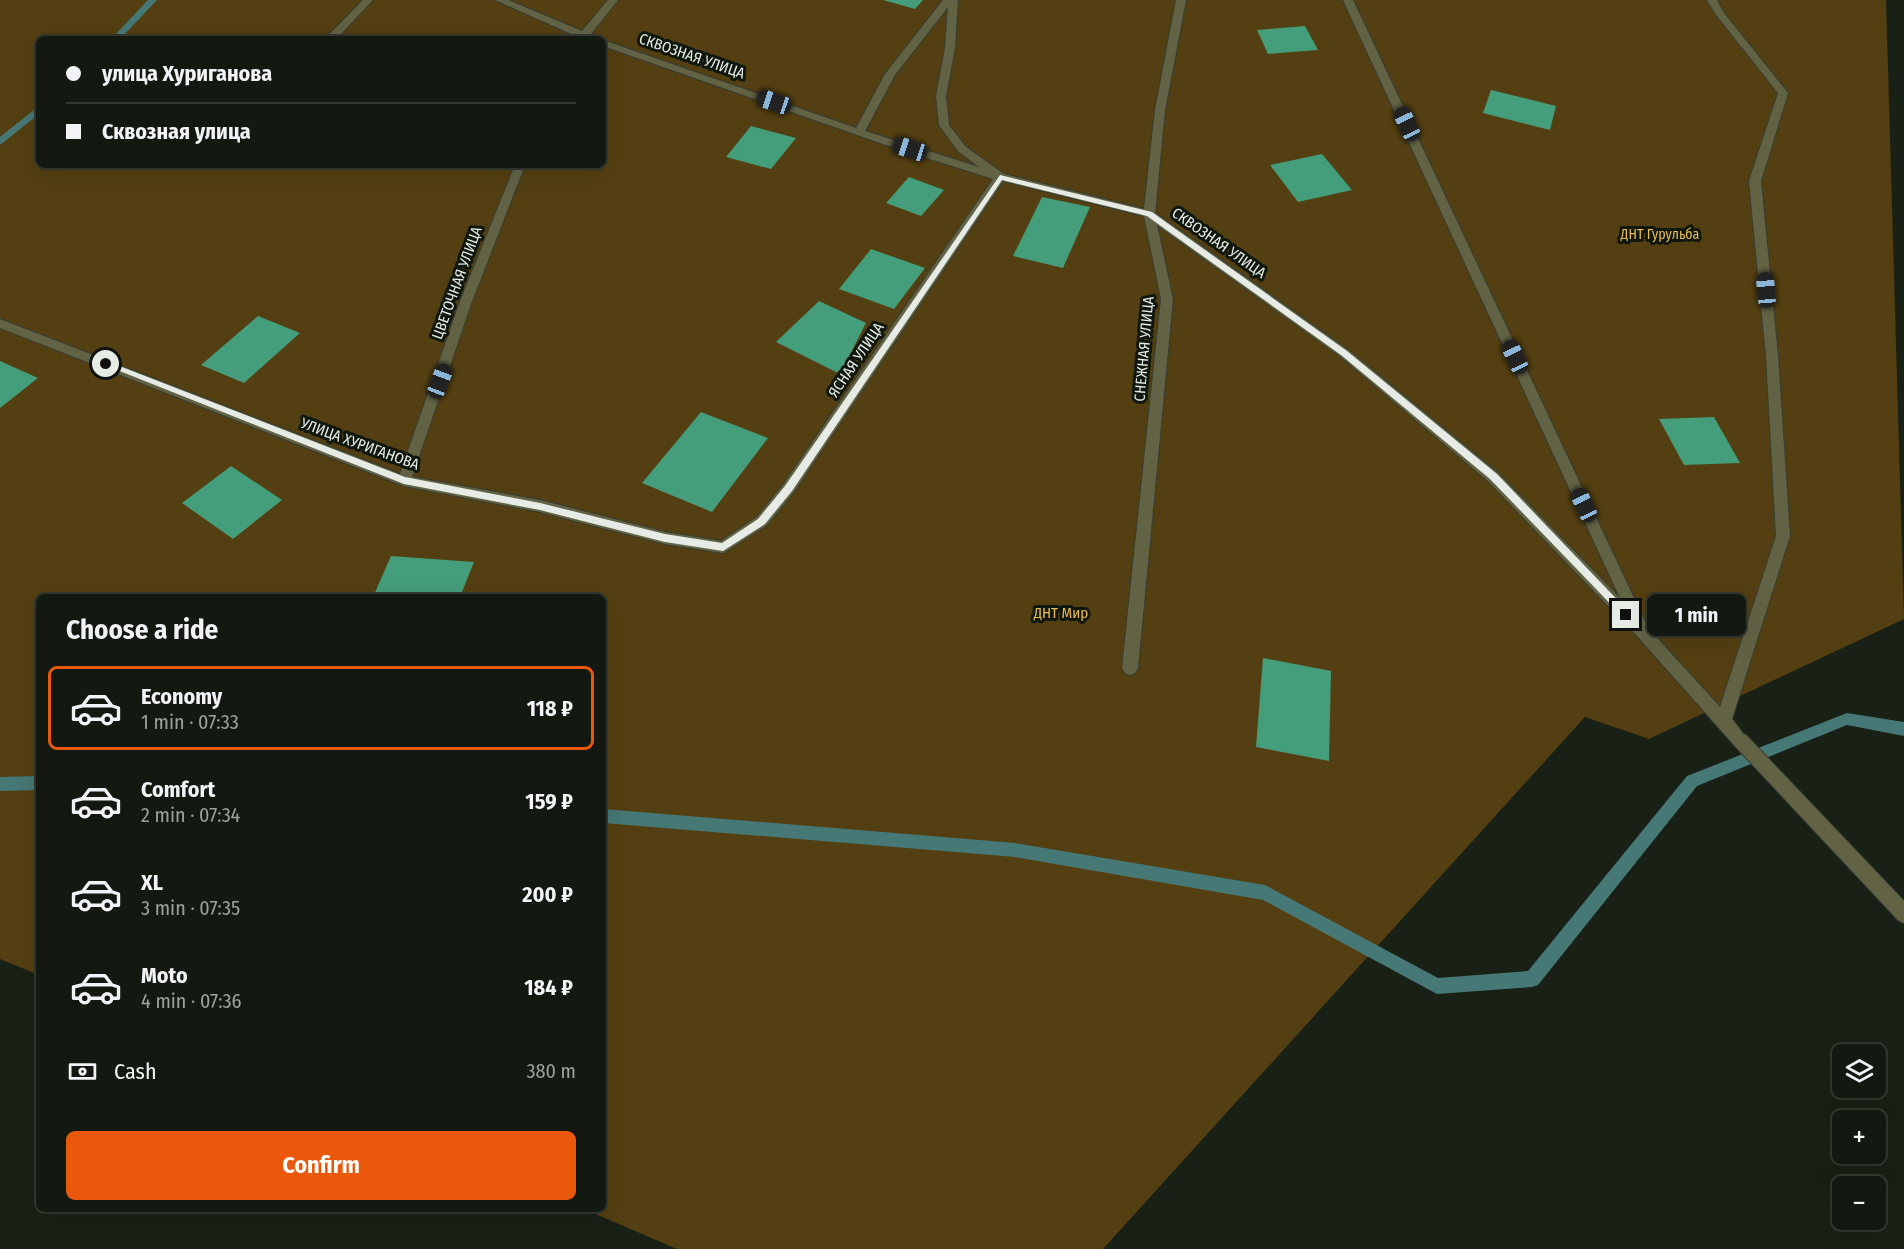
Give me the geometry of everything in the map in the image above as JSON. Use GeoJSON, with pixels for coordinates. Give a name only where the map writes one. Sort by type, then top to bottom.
{"type":"FeatureCollection","features":[{"type":"Feature","properties":{"kind":"street"},"geometry":{"type":"LineString","coordinates":[[333,36],[368,0]]}},
{"type":"Feature","properties":{"kind":"street"},"geometry":{"type":"LineString","coordinates":[[501,0],[581,36]]}},
{"type":"Feature","properties":{"kind":"street"},"geometry":{"type":"LineString","coordinates":[[586,36],[613,0]]}},
{"type":"Feature","properties":{"kind":"street"},"geometry":{"type":"LineString","coordinates":[[859,132],[890,74],[950,0]]}},
{"type":"Feature","properties":{"kind":"street"},"geometry":{"type":"LineString","coordinates":[[950,0],[950,48],[941,96],[945,125],[962,149],[1000,177]]}},
{"type":"Feature","properties":{"kind":"street","name":"СНЕЖНАЯ УЛИЦА"},"geometry":{"type":"LineString","coordinates":[[1130,668],[1167,299],[1149,214],[1160,110],[1181,0]]}},
{"type":"Feature","properties":{"kind":"street"},"geometry":{"type":"LineString","coordinates":[[1348,0],[1398,103],[1642,632]]}},
{"type":"Feature","properties":{"kind":"street"},"geometry":{"type":"LineString","coordinates":[[1712,0],[1720,14],[1783,93],[1755,181],[1772,356],[1783,536],[1723,722]]}},
{"type":"Feature","properties":{"kind":"street","name":"СКВОЗНАЯ УЛИЦА"},"geometry":{"type":"LineString","coordinates":[[606,44],[859,132],[1000,177],[1149,214],[1344,353],[1493,477],[1642,632],[1723,722],[1904,914]]}},
{"type":"Feature","properties":{"kind":"street","name":"ЦВЕТОЧНАЯ УЛИЦА"},"geometry":{"type":"LineString","coordinates":[[404,480],[465,304],[519,168]]}},
{"type":"Feature","properties":{"kind":"street","name":"ЯСНАЯ УЛИЦА"},"geometry":{"type":"LineString","coordinates":[[723,547],[762,521],[788,489],[1000,177]]}},
{"type":"Feature","properties":{"kind":"street","name":"УЛИЦА ХУРИГАНОВА"},"geometry":{"type":"LineString","coordinates":[[0,323],[404,480],[540,506],[665,538],[723,547]]}},
{"type":"Feature","properties":{"kind":"green space","name":"ДНТ Мир"},"geometry":{"type":"Polygon","coordinates":[[[0,0],[1886,0],[1904,619],[1649,739],[1585,717],[1103,1249],[677,1249],[591,1212],[606,1212],[606,594],[36,594],[36,974],[0,959],[0,0]]]}},
{"type":"Feature","properties":{"kind":"building"},"geometry":{"type":"Polygon","coordinates":[[[883,0],[923,0],[915,9],[883,0]]]}},
{"type":"Feature","properties":{"kind":"building"},"geometry":{"type":"Polygon","coordinates":[[[1305,26],[1318,50],[1268,54],[1257,30],[1305,26]]]}},
{"type":"Feature","properties":{"kind":"building"},"geometry":{"type":"Polygon","coordinates":[[[1491,90],[1556,106],[1550,130],[1483,113],[1491,90]]]}},
{"type":"Feature","properties":{"kind":"building"},"geometry":{"type":"Polygon","coordinates":[[[751,126],[796,138],[771,169],[726,157],[751,126]]]}},
{"type":"Feature","properties":{"kind":"building"},"geometry":{"type":"Polygon","coordinates":[[[1322,154],[1352,190],[1298,202],[1270,165],[1322,154]]]}},
{"type":"Feature","properties":{"kind":"building"},"geometry":{"type":"Polygon","coordinates":[[[909,177],[944,190],[921,216],[886,203],[909,177]]]}},
{"type":"Feature","properties":{"kind":"building"},"geometry":{"type":"Polygon","coordinates":[[[1042,197],[1090,207],[1063,268],[1013,256],[1042,197]]]}},
{"type":"Feature","properties":{"kind":"building"},"geometry":{"type":"Polygon","coordinates":[[[871,249],[925,268],[894,309],[839,289],[871,249]]]}},
{"type":"Feature","properties":{"kind":"building"},"geometry":{"type":"Polygon","coordinates":[[[819,301],[866,323],[840,374],[776,342],[819,301]]]}},
{"type":"Feature","properties":{"kind":"building"},"geometry":{"type":"Polygon","coordinates":[[[258,316],[300,333],[244,383],[201,365],[258,316]]]}},
{"type":"Feature","properties":{"kind":"building"},"geometry":{"type":"Polygon","coordinates":[[[0,361],[38,378],[0,408],[0,361]]]}},
{"type":"Feature","properties":{"kind":"building"},"geometry":{"type":"Polygon","coordinates":[[[701,412],[768,438],[712,512],[642,483],[701,412]]]}},
{"type":"Feature","properties":{"kind":"building"},"geometry":{"type":"Polygon","coordinates":[[[1714,417],[1740,463],[1684,465],[1659,419],[1714,417]]]}},
{"type":"Feature","properties":{"kind":"building"},"geometry":{"type":"Polygon","coordinates":[[[231,466],[282,500],[233,539],[182,503],[231,466]]]}},
{"type":"Feature","properties":{"kind":"building"},"geometry":{"type":"Polygon","coordinates":[[[391,556],[474,562],[461,594],[374,594],[391,556]]]}},
{"type":"Feature","properties":{"kind":"building"},"geometry":{"type":"Polygon","coordinates":[[[1263,658],[1331,671],[1329,761],[1256,747],[1263,658]]]}},
{"type":"Feature","properties":{"kind":"waterway"},"geometry":{"type":"LineString","coordinates":[[118,36],[153,0]]}},
{"type":"Feature","properties":{"kind":"waterway"},"geometry":{"type":"LineString","coordinates":[[0,142],[36,112]]}},
{"type":"Feature","properties":{"kind":"waterway"},"geometry":{"type":"LineString","coordinates":[[606,816],[1015,850],[1265,893],[1437,986],[1532,979],[1692,781],[1847,719],[1904,729]]}},
{"type":"Feature","properties":{"kind":"waterway"},"geometry":{"type":"LineString","coordinates":[[0,784],[36,783]]}},
{"type":"Feature","properties":{"kind":"route"},"geometry":{"type":"LineString","coordinates":[[106,364],[404,480],[540,506],[665,538],[723,547],[762,521],[788,489],[1000,177],[1149,214],[1168,227],[1344,353],[1493,477],[1626,615]]}},
{"type":"Feature","properties":{"kind":"park label","name":"ДНТ Гурульба"},"geometry":{"type":"Point","coordinates":[1660,234]}}]}
